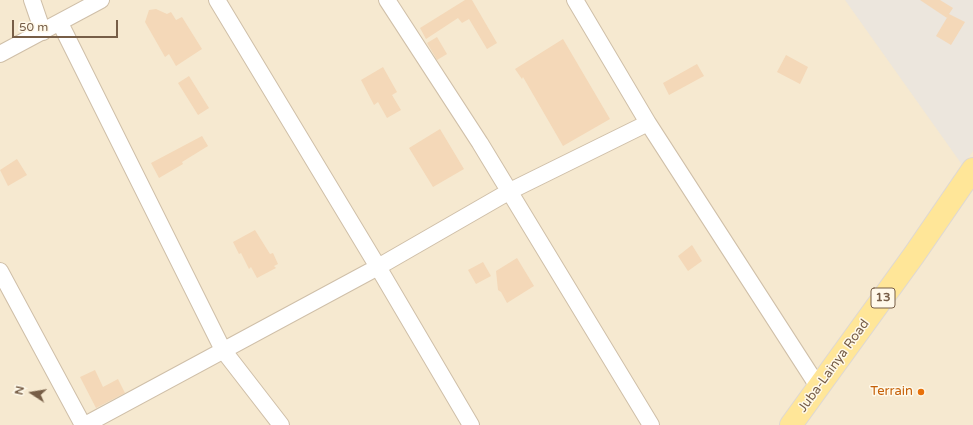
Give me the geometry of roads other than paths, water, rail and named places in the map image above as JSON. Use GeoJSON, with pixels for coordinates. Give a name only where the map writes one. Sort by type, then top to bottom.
{"type":"FeatureCollection","features":[{"type":"Feature","properties":{"kind":"main road","name":"Juba-Lainya Road"},"geometry":{"type":"LineString","coordinates":[[791,425],[819,388],[973,169]]}},
{"type":"Feature","properties":{"kind":"street"},"geometry":{"type":"LineString","coordinates":[[32,0],[43,32]]}},
{"type":"Feature","properties":{"kind":"street"},"geometry":{"type":"LineString","coordinates":[[0,54],[101,0]]}},
{"type":"Feature","properties":{"kind":"street"},"geometry":{"type":"LineString","coordinates":[[217,0],[378,267],[471,425]]}},
{"type":"Feature","properties":{"kind":"street"},"geometry":{"type":"LineString","coordinates":[[387,0],[510,191],[651,425]]}},
{"type":"Feature","properties":{"kind":"street"},"geometry":{"type":"LineString","coordinates":[[575,0],[648,123],[819,388]]}},
{"type":"Feature","properties":{"kind":"street"},"geometry":{"type":"LineString","coordinates":[[60,23],[223,350],[281,425]]}},
{"type":"Feature","properties":{"kind":"street"},"geometry":{"type":"LineString","coordinates":[[0,271],[84,425],[378,267],[510,191],[648,123]]}},
{"type":"Feature","properties":{"kind":"place","name":"Terrain"},"geometry":{"type":"Point","coordinates":[921,392]}}]}
